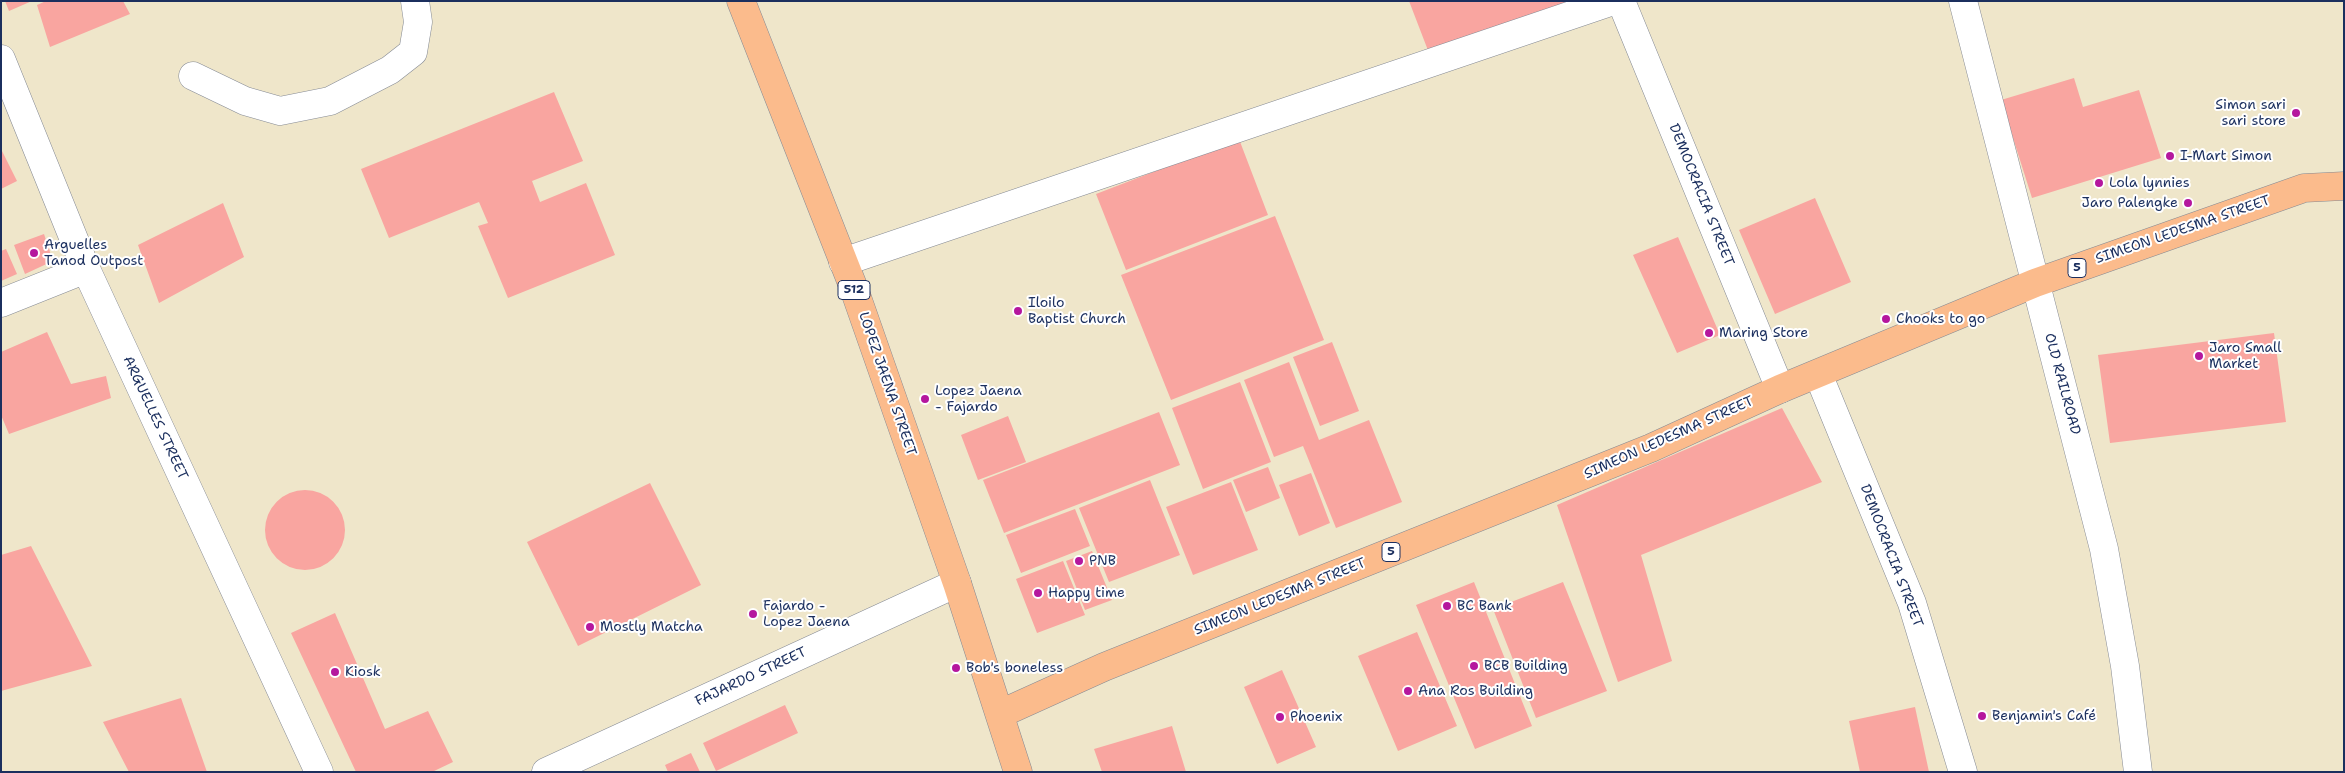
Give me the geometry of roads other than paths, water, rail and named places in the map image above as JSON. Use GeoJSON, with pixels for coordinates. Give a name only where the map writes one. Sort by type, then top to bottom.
{"type":"FeatureCollection","features":[{"type":"Feature","properties":{"kind":"main road","name":"LOPEZ JAENA STREET"},"geometry":{"type":"LineString","coordinates":[[741,1],[843,262],[956,583],[1018,772]]}},
{"type":"Feature","properties":{"kind":"main road","name":"SIMEON LEDESMA STREET"},"geometry":{"type":"LineString","coordinates":[[1000,714],[1104,667],[1651,448],[1780,389],[2035,283],[2304,188],[2344,186]]}},
{"type":"Feature","properties":{"kind":"street"},"geometry":{"type":"LineString","coordinates":[[193,76],[245,101],[280,111],[330,101],[390,70],[413,52],[418,22],[415,1]]}},
{"type":"Feature","properties":{"kind":"street"},"geometry":{"type":"LineString","coordinates":[[843,262],[1613,1]]}},
{"type":"Feature","properties":{"kind":"street","name":"DEMOCRACIA STREET"},"geometry":{"type":"LineString","coordinates":[[1621,1],[1780,389]]}},
{"type":"Feature","properties":{"kind":"street","name":"OLD RAILROAD"},"geometry":{"type":"LineString","coordinates":[[1963,1],[2104,549],[2125,666],[2138,772]]}},
{"type":"Feature","properties":{"kind":"street","name":"ARGUELLES STREET"},"geometry":{"type":"LineString","coordinates":[[1,59],[86,269],[319,772]]}},
{"type":"Feature","properties":{"kind":"street"},"geometry":{"type":"LineString","coordinates":[[1,304],[86,269]]}},
{"type":"Feature","properties":{"kind":"street","name":"DEMOCRACIA STREET"},"geometry":{"type":"LineString","coordinates":[[1818,374],[1912,603],[1963,772]]}},
{"type":"Feature","properties":{"kind":"street","name":"FAJARDO STREET"},"geometry":{"type":"LineString","coordinates":[[546,772],[956,583]]}},
{"type":"Feature","properties":{"kind":"place","name":"Simon sari sari store"},"geometry":{"type":"Point","coordinates":[2296,113]}},
{"type":"Feature","properties":{"kind":"place","name":"I-Mart Simon"},"geometry":{"type":"Point","coordinates":[2170,156]}},
{"type":"Feature","properties":{"kind":"place","name":"Lola lynnies"},"geometry":{"type":"Point","coordinates":[2099,183]}},
{"type":"Feature","properties":{"kind":"place","name":"Jaro Palengke"},"geometry":{"type":"Point","coordinates":[2188,203]}},
{"type":"Feature","properties":{"kind":"place","name":"Arguelles Tanod Outpost"},"geometry":{"type":"Point","coordinates":[34,253]}},
{"type":"Feature","properties":{"kind":"place","name":"Iloilo Baptist Church"},"geometry":{"type":"Point","coordinates":[1018,311]}},
{"type":"Feature","properties":{"kind":"place","name":"Chooks to go"},"geometry":{"type":"Point","coordinates":[1886,319]}},
{"type":"Feature","properties":{"kind":"place","name":"Maring Store"},"geometry":{"type":"Point","coordinates":[1709,333]}},
{"type":"Feature","properties":{"kind":"place","name":"Jaro Small Market"},"geometry":{"type":"Point","coordinates":[2199,356]}},
{"type":"Feature","properties":{"kind":"place","name":"Lopez Jaena - Fajardo"},"geometry":{"type":"Point","coordinates":[925,399]}},
{"type":"Feature","properties":{"kind":"place","name":"PNB"},"geometry":{"type":"Point","coordinates":[1079,561]}},
{"type":"Feature","properties":{"kind":"place","name":"Happy time"},"geometry":{"type":"Point","coordinates":[1038,593]}},
{"type":"Feature","properties":{"kind":"place","name":"BC Bank"},"geometry":{"type":"Point","coordinates":[1447,606]}},
{"type":"Feature","properties":{"kind":"place","name":"Fajardo - Lopez Jaena"},"geometry":{"type":"Point","coordinates":[753,614]}},
{"type":"Feature","properties":{"kind":"place","name":"Mostly Matcha"},"geometry":{"type":"Point","coordinates":[590,627]}},
{"type":"Feature","properties":{"kind":"place","name":"BCB Building"},"geometry":{"type":"Point","coordinates":[1474,666]}},
{"type":"Feature","properties":{"kind":"place","name":"Bob's boneless"},"geometry":{"type":"Point","coordinates":[956,668]}},
{"type":"Feature","properties":{"kind":"place","name":"Kiosk"},"geometry":{"type":"Point","coordinates":[335,672]}},
{"type":"Feature","properties":{"kind":"place","name":"Ana Ros Building"},"geometry":{"type":"Point","coordinates":[1408,691]}},
{"type":"Feature","properties":{"kind":"place","name":"Benjamin's Café"},"geometry":{"type":"Point","coordinates":[1982,716]}},
{"type":"Feature","properties":{"kind":"place","name":"Phoenix"},"geometry":{"type":"Point","coordinates":[1280,717]}}]}
